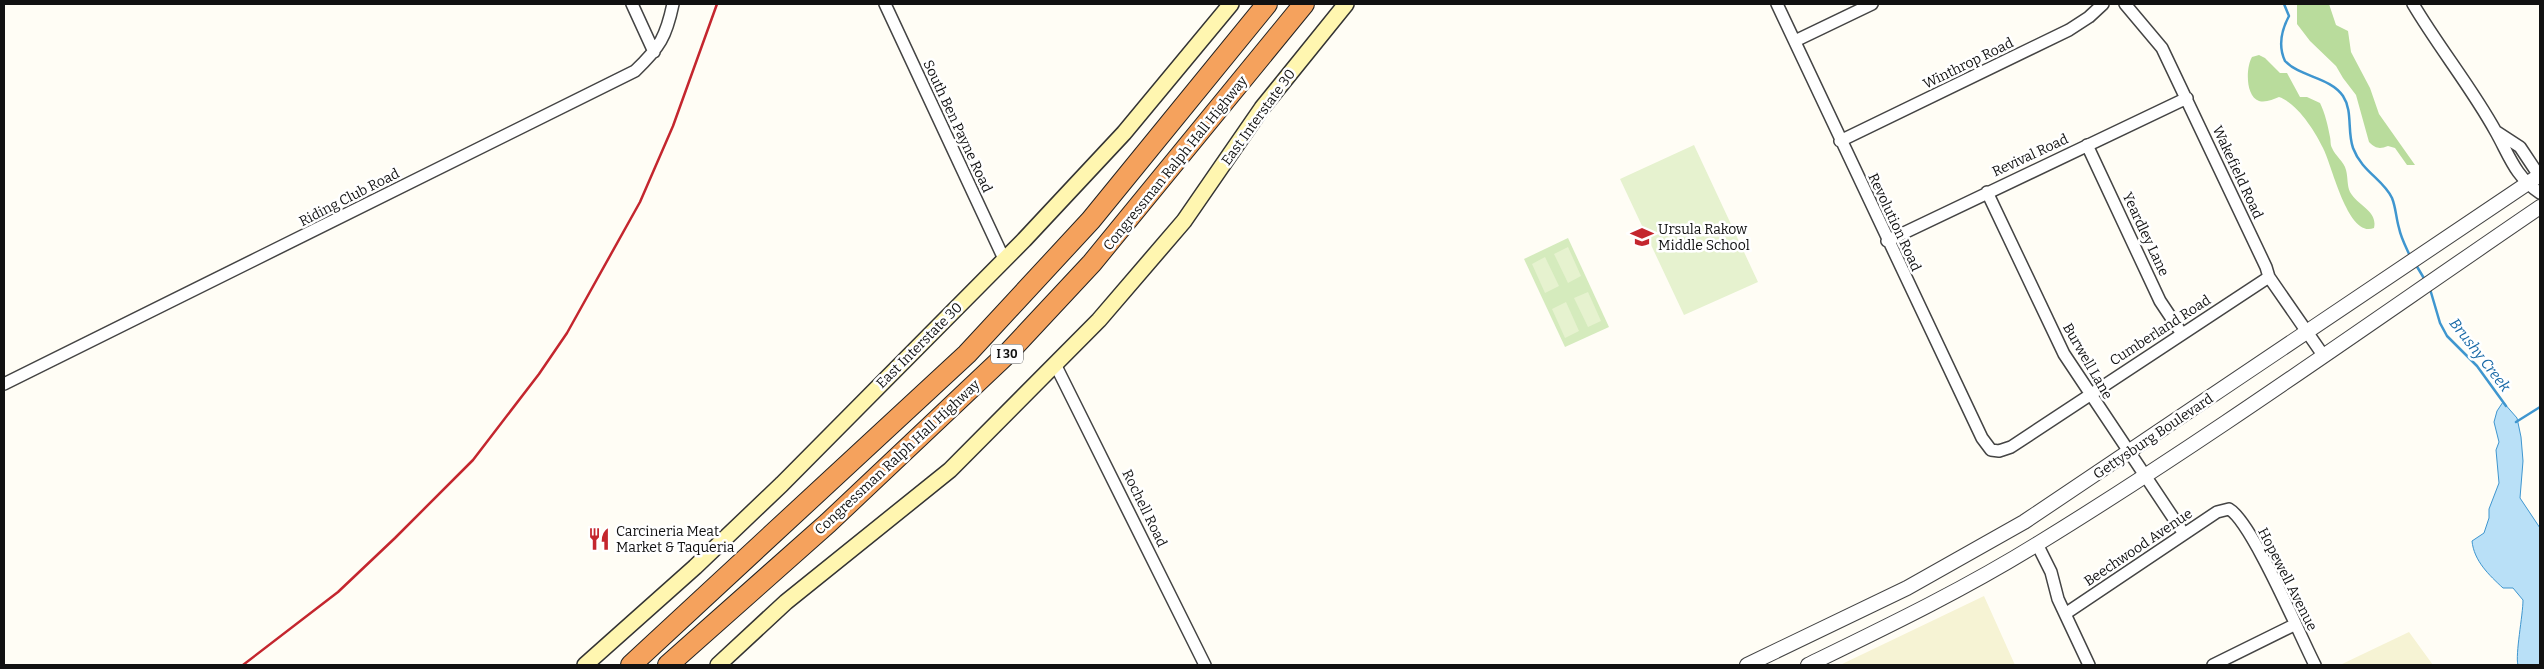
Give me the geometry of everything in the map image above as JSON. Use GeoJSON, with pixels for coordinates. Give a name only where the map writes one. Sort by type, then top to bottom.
{"type":"FeatureCollection","features":[{"type":"Feature","properties":{"kind":"highway"},"geometry":{"type":"LineString","coordinates":[[1158,138],[1260,4]]}},
{"type":"Feature","properties":{"kind":"highway","name":"Congressman Ralph Hall Highway"},"geometry":{"type":"LineString","coordinates":[[631,665],[967,354],[1091,220],[1267,4]]}},
{"type":"Feature","properties":{"kind":"highway","name":"Congressman Ralph Hall Highway"},"geometry":{"type":"LineString","coordinates":[[668,665],[828,523],[1008,353],[1092,263],[1304,4]]}},
{"type":"Feature","properties":{"kind":"main road","name":"East Interstate 30"},"geometry":{"type":"LineString","coordinates":[[585,665],[695,567],[782,484],[1004,259],[1124,133],[1231,4]]}},
{"type":"Feature","properties":{"kind":"main road","name":"East Interstate 30"},"geometry":{"type":"LineString","coordinates":[[718,665],[786,602],[950,470],[1056,366],[1104,314],[1184,221],[1262,108],[1346,4]]}},
{"type":"Feature","properties":{"kind":"street"},"geometry":{"type":"LineString","coordinates":[[632,4],[654,52]]}},
{"type":"Feature","properties":{"kind":"street","name":"Riding Club Road"},"geometry":{"type":"LineString","coordinates":[[4,384],[635,70],[654,52],[667,32],[674,4]]}},
{"type":"Feature","properties":{"kind":"street","name":"South Ben Payne Road"},"geometry":{"type":"LineString","coordinates":[[885,4],[1004,259]]}},
{"type":"Feature","properties":{"kind":"street","name":"Revolution Road"},"geometry":{"type":"LineString","coordinates":[[1777,4],[1887,241],[1982,438],[1991,450]]}},
{"type":"Feature","properties":{"kind":"street"},"geometry":{"type":"LineString","coordinates":[[1795,41],[1872,4]]}},
{"type":"Feature","properties":{"kind":"street","name":"Winthrop Road"},"geometry":{"type":"LineString","coordinates":[[1840,141],[2069,30],[2090,17],[2103,4]]}},
{"type":"Feature","properties":{"kind":"street","name":"Wakefield Road"},"geometry":{"type":"LineString","coordinates":[[2125,4],[2162,48],[2266,267],[2268,277],[2322,355]]}},
{"type":"Feature","properties":{"kind":"street"},"geometry":{"type":"LineString","coordinates":[[2413,4],[2497,132],[2508,158],[2527,184],[2540,193]]}},
{"type":"Feature","properties":{"kind":"street","name":"Revival Road"},"geometry":{"type":"LineString","coordinates":[[1887,241],[2187,98]]}},
{"type":"Feature","properties":{"kind":"street"},"geometry":{"type":"LineString","coordinates":[[2497,132],[2520,147],[2540,176]]}},
{"type":"Feature","properties":{"kind":"street","name":"Yeardley Lane"},"geometry":{"type":"LineString","coordinates":[[2087,145],[2160,301],[2182,334]]}},
{"type":"Feature","properties":{"kind":"street","name":"Gettysburg Boulevard"},"geometry":{"type":"LineString","coordinates":[[1748,665],[1906,588],[2024,522],[2540,176]]}},
{"type":"Feature","properties":{"kind":"street","name":"Burwell Lane"},"geometry":{"type":"LineString","coordinates":[[1987,192],[2064,354],[2089,395],[2184,534]]}},
{"type":"Feature","properties":{"kind":"street","name":"Gettysburg Boulevard"},"geometry":{"type":"LineString","coordinates":[[1808,665],[1933,603],[2037,544],[2145,476],[2540,207]]}},
{"type":"Feature","properties":{"kind":"street","name":"Cumberland Road"},"geometry":{"type":"LineString","coordinates":[[1991,450],[1999,451],[2011,447],[2268,277]]}},
{"type":"Feature","properties":{"kind":"street","name":"Rochell Road"},"geometry":{"type":"LineString","coordinates":[[1056,366],[1205,665]]}},
{"type":"Feature","properties":{"kind":"street","name":"Beechwood Avenue"},"geometry":{"type":"LineString","coordinates":[[2065,614],[2217,512],[2229,509]]}},
{"type":"Feature","properties":{"kind":"street","name":"Hopewell Avenue"},"geometry":{"type":"LineString","coordinates":[[2229,509],[2238,518],[2256,545],[2315,665]]}},
{"type":"Feature","properties":{"kind":"street"},"geometry":{"type":"LineString","coordinates":[[2037,544],[2051,572],[2058,599],[2089,665]]}},
{"type":"Feature","properties":{"kind":"street"},"geometry":{"type":"LineString","coordinates":[[2213,665],[2294,625]]}},
{"type":"Feature","properties":{"kind":"shaded area"},"geometry":{"type":"Polygon","coordinates":[[[1984,596],[2015,665],[1840,665],[1984,596]]]}},
{"type":"Feature","properties":{"kind":"shaded area"},"geometry":{"type":"Polygon","coordinates":[[[2409,632],[2433,665],[2340,665],[2409,632]]]}},
{"type":"Feature","properties":{"kind":"green space"},"geometry":{"type":"Polygon","coordinates":[[[2297,4],[2329,4],[2336,25],[2348,31],[2351,52],[2370,88],[2379,114],[2415,165],[2407,165],[2395,148],[2388,146],[2378,148],[2369,142],[2356,95],[2336,66],[2310,41],[2297,24],[2297,4]]]}},
{"type":"Feature","properties":{"kind":"green space"},"geometry":{"type":"Polygon","coordinates":[[[2259,55],[2265,58],[2280,73],[2287,73],[2300,97],[2307,97],[2320,103],[2326,120],[2331,147],[2345,167],[2350,192],[2373,217],[2374,228],[2365,228],[2356,223],[2342,198],[2323,148],[2299,111],[2286,100],[2279,97],[2262,101],[2254,98],[2249,88],[2248,74],[2252,57],[2259,55]]]}},
{"type":"Feature","properties":{"kind":"green space"},"geometry":{"type":"Polygon","coordinates":[[[1694,145],[1758,282],[1684,315],[1620,179],[1694,145]]]}},
{"type":"Feature","properties":{"kind":"green space"},"geometry":{"type":"Polygon","coordinates":[[[1568,238],[1609,327],[1565,347],[1524,259],[1568,238]]]}},
{"type":"Feature","properties":{"kind":"green space"},"geometry":{"type":"Polygon","coordinates":[[[1568,247],[1581,276],[1568,283],[1554,254],[1568,247]]]}},
{"type":"Feature","properties":{"kind":"green space"},"geometry":{"type":"Polygon","coordinates":[[[1545,257],[1559,286],[1545,293],[1532,264],[1545,257]]]}},
{"type":"Feature","properties":{"kind":"green space"},"geometry":{"type":"Polygon","coordinates":[[[1588,292],[1601,321],[1588,327],[1574,298],[1588,292]]]}},
{"type":"Feature","properties":{"kind":"green space"},"geometry":{"type":"Polygon","coordinates":[[[1566,302],[1579,331],[1565,338],[1552,309],[1566,302]]]}},
{"type":"Feature","properties":{"kind":"water"},"geometry":{"type":"Polygon","coordinates":[[[2503,402],[2517,418],[2521,437],[2523,461],[2520,498],[2540,528],[2540,665],[2518,665],[2523,600],[2513,588],[2503,588],[2488,573],[2476,555],[2472,541],[2484,533],[2489,518],[2489,509],[2499,483],[2496,450],[2499,442],[2494,422],[2497,411],[2503,402]]]}},
{"type":"Feature","properties":{"kind":"waterway","name":"Brushy Creek"},"geometry":{"type":"LineString","coordinates":[[2284,4],[2289,16],[2281,38],[2285,61],[2299,71],[2331,85],[2343,96],[2348,108],[2353,148],[2362,163],[2388,191],[2392,198],[2401,235],[2410,256]]}},
{"type":"Feature","properties":{"kind":"waterway","name":"Brushy Creek"},"geometry":{"type":"LineString","coordinates":[[2416,265],[2425,280]]}},
{"type":"Feature","properties":{"kind":"waterway","name":"Brushy Creek"},"geometry":{"type":"LineString","coordinates":[[2430,289],[2440,323],[2447,336],[2477,366],[2506,406]]}},
{"type":"Feature","properties":{"kind":"waterway"},"geometry":{"type":"LineString","coordinates":[[2516,422],[2540,407]]}},
{"type":"Feature","properties":{"kind":"railway"},"geometry":{"type":"LineString","coordinates":[[243,665],[338,592],[395,538],[473,460],[539,374],[567,333],[640,202],[673,126],[717,4]]}},
{"type":"Feature","properties":{"kind":"place","name":"Ursula Rakow Middle School"},"geometry":{"type":"Point","coordinates":[1642,237]}},
{"type":"Feature","properties":{"kind":"place","name":"Carcineria Meat Market & Taqueria"},"geometry":{"type":"Point","coordinates":[599,539]}}]}
